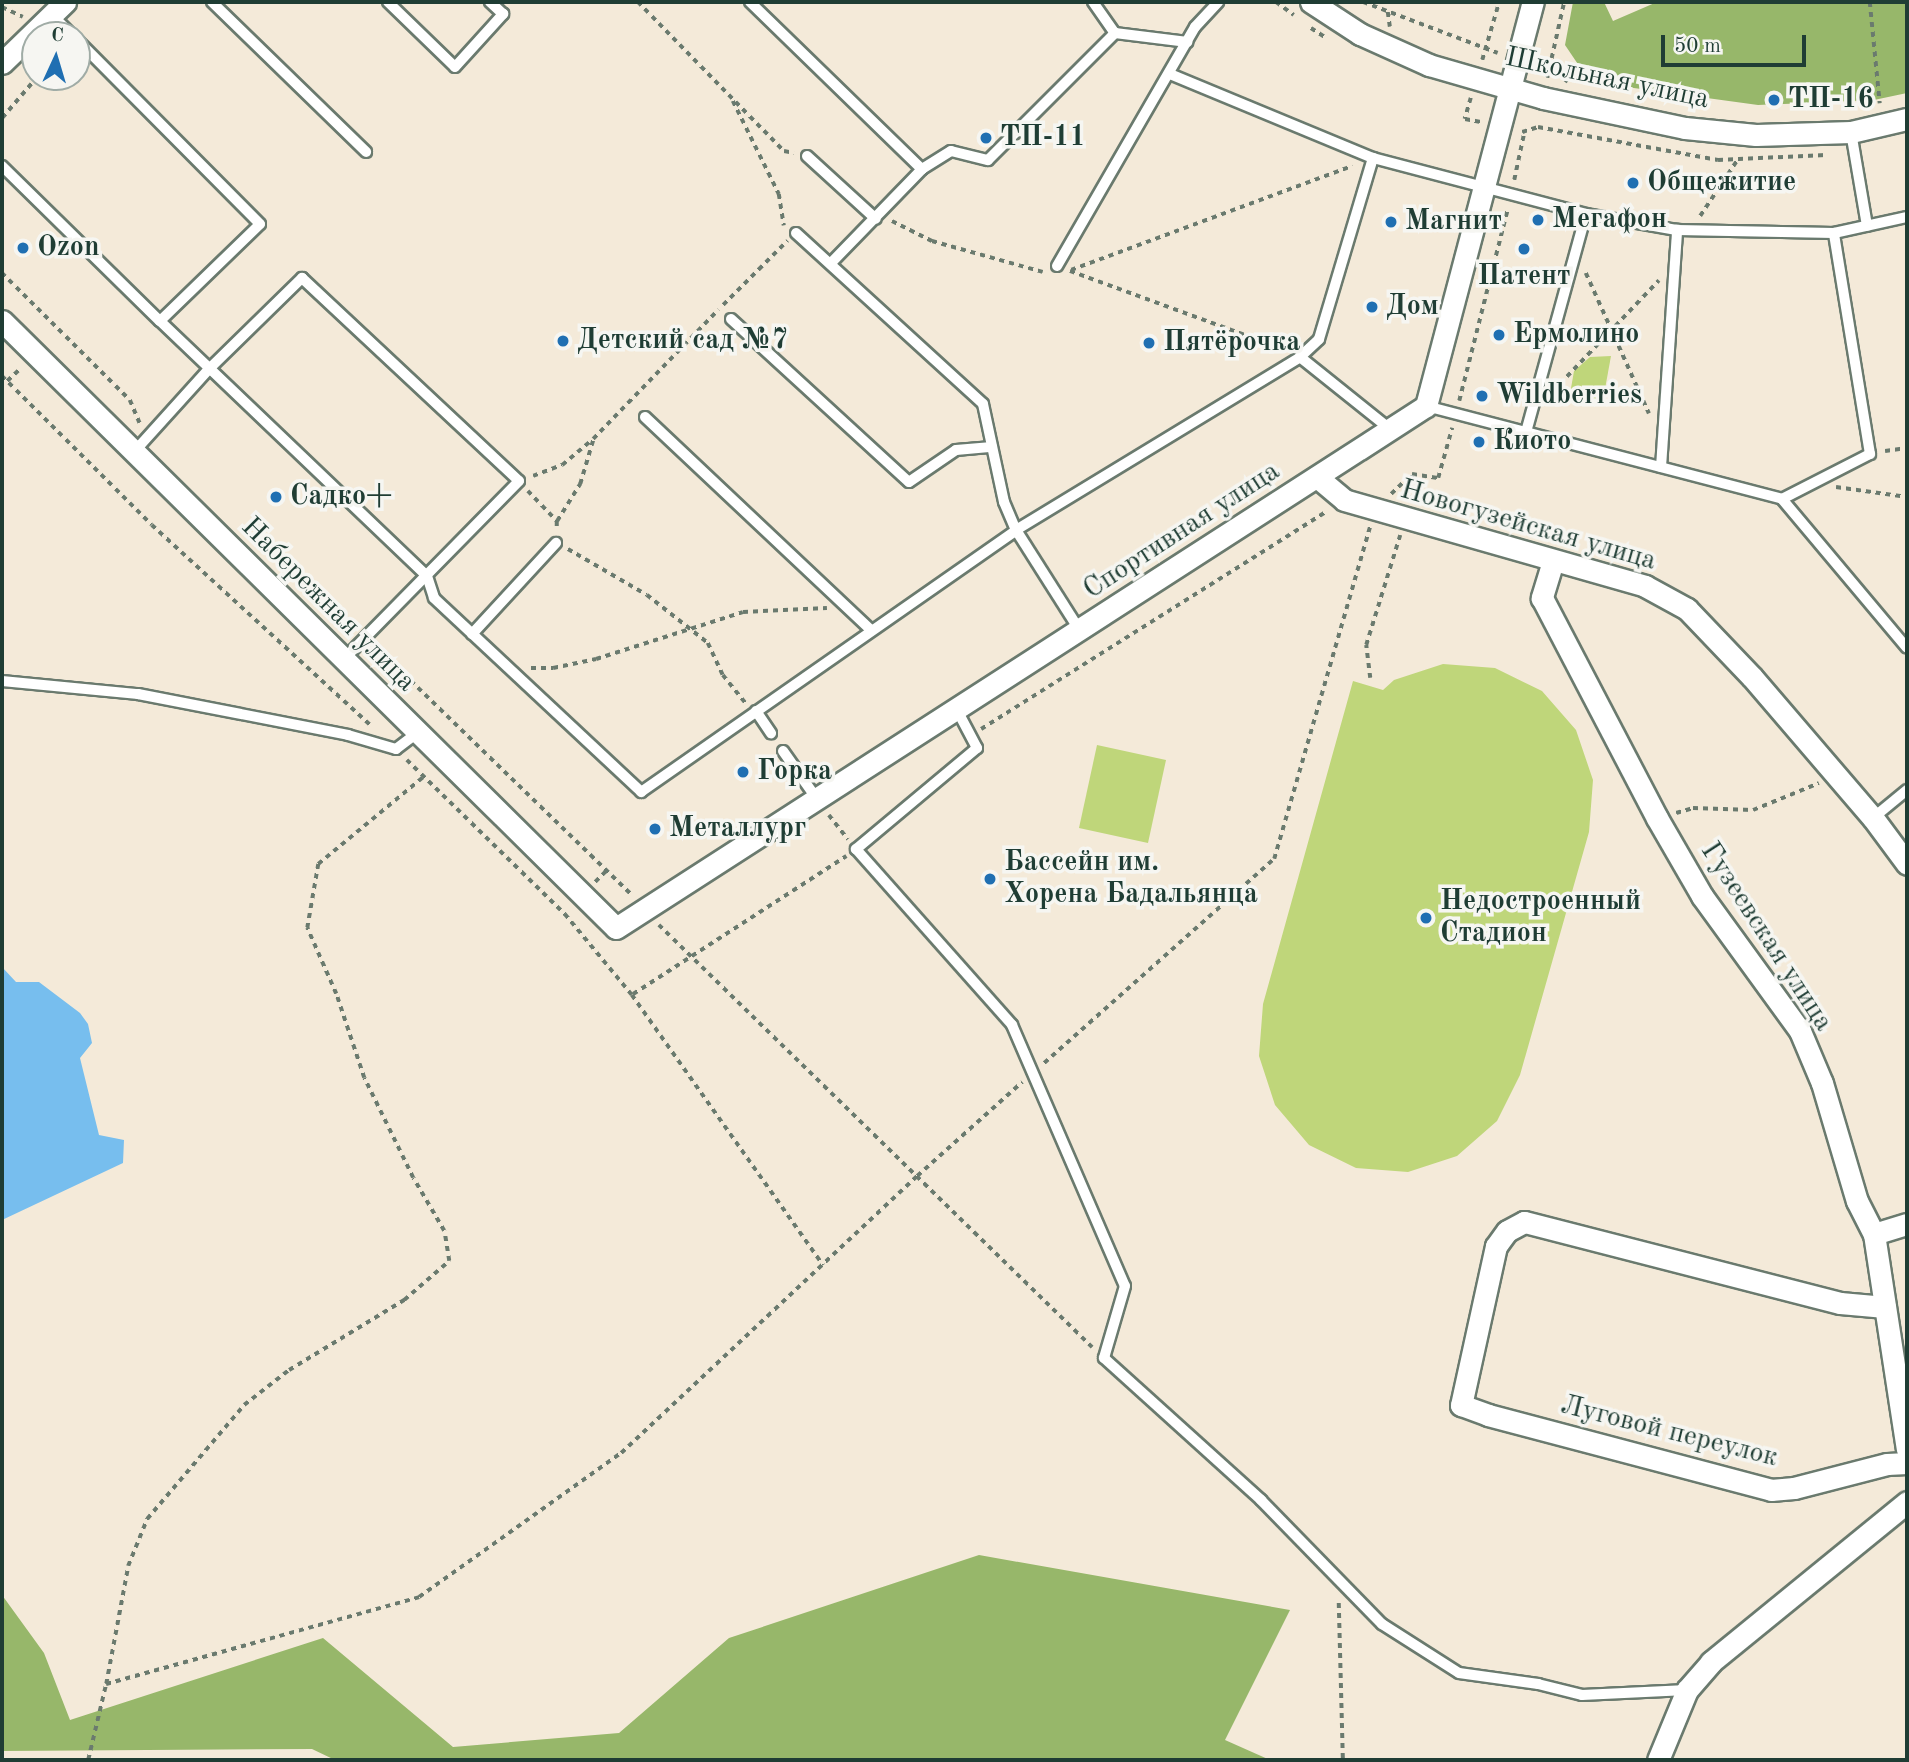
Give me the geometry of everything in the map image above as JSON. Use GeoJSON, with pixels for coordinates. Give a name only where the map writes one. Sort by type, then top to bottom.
{"type":"FeatureCollection","features":[{"type":"Feature","properties":{"kind":"street","name":"Школьная улица"},"geometry":{"type":"LineString","coordinates":[[1312,2],[1360,34],[1429,65],[1543,98],[1685,128],[1756,135],[1851,132],[1907,119]]}},
{"type":"Feature","properties":{"kind":"street"},"geometry":{"type":"LineString","coordinates":[[1426,406],[1533,2]]}},
{"type":"Feature","properties":{"kind":"street"},"geometry":{"type":"LineString","coordinates":[[2,62],[58,8]]}},
{"type":"Feature","properties":{"kind":"street","name":"Набережная улица"},"geometry":{"type":"LineString","coordinates":[[2,321],[141,444],[344,659],[616,928]]}},
{"type":"Feature","properties":{"kind":"street","name":"Спортивная улица"},"geometry":{"type":"LineString","coordinates":[[616,928],[1426,406]]}},
{"type":"Feature","properties":{"kind":"street","name":"Новогузейская улица"},"geometry":{"type":"LineString","coordinates":[[1317,477],[1343,500],[1404,520],[1645,586],[1687,609],[1752,677],[1872,818],[1907,864]]}},
{"type":"Feature","properties":{"kind":"street","name":"Гузеевская улица"},"geometry":{"type":"LineString","coordinates":[[1553,561],[1542,598],[1657,818],[1702,896],[1800,1031],[1822,1083],[1857,1201],[1874,1234],[1907,1449]]}},
{"type":"Feature","properties":{"kind":"street","name":"Луговой переулок"},"geometry":{"type":"LineString","coordinates":[[1885,1307],[1840,1303],[1524,1223],[1507,1231],[1496,1246],[1461,1405],[1488,1415],[1771,1490],[1794,1488],[1887,1464],[1907,1463]]}},
{"type":"Feature","properties":{"kind":"street"},"geometry":{"type":"LineString","coordinates":[[1874,1234],[1907,1224]]}},
{"type":"Feature","properties":{"kind":"street"},"geometry":{"type":"LineString","coordinates":[[1658,1760],[1687,1690],[1712,1662],[1907,1502]]}},
{"type":"Feature","properties":{"kind":"lane"},"geometry":{"type":"LineString","coordinates":[[212,2],[366,152]]}},
{"type":"Feature","properties":{"kind":"lane"},"geometry":{"type":"LineString","coordinates":[[388,2],[455,68],[503,14],[490,2]]}},
{"type":"Feature","properties":{"kind":"lane"},"geometry":{"type":"LineString","coordinates":[[750,2],[922,169]]}},
{"type":"Feature","properties":{"kind":"lane"},"geometry":{"type":"LineString","coordinates":[[1093,2],[1115,33],[1187,42]]}},
{"type":"Feature","properties":{"kind":"lane"},"geometry":{"type":"LineString","coordinates":[[1057,266],[1187,42],[1218,2]]}},
{"type":"Feature","properties":{"kind":"lane"},"geometry":{"type":"LineString","coordinates":[[831,263],[922,169],[951,151],[988,160],[1115,33]]}},
{"type":"Feature","properties":{"kind":"lane"},"geometry":{"type":"LineString","coordinates":[[91,54],[260,224],[160,321]]}},
{"type":"Feature","properties":{"kind":"lane"},"geometry":{"type":"LineString","coordinates":[[1170,74],[1373,158],[1586,214],[1677,230],[1834,233],[1907,217]]}},
{"type":"Feature","properties":{"kind":"lane"},"geometry":{"type":"LineString","coordinates":[[1851,132],[1867,226]]}},
{"type":"Feature","properties":{"kind":"lane"},"geometry":{"type":"LineString","coordinates":[[807,156],[876,219]]}},
{"type":"Feature","properties":{"kind":"lane"},"geometry":{"type":"LineString","coordinates":[[2,166],[427,576],[434,598],[641,792],[1016,530],[1300,357],[1319,339],[1373,158]]}},
{"type":"Feature","properties":{"kind":"lane"},"geometry":{"type":"LineString","coordinates":[[1526,432],[1586,214]]}},
{"type":"Feature","properties":{"kind":"lane"},"geometry":{"type":"LineString","coordinates":[[1661,467],[1677,230]]}},
{"type":"Feature","properties":{"kind":"lane"},"geometry":{"type":"LineString","coordinates":[[796,233],[983,404],[1004,502],[1016,530],[1080,631]]}},
{"type":"Feature","properties":{"kind":"lane"},"geometry":{"type":"LineString","coordinates":[[1782,499],[1870,454],[1834,233]]}},
{"type":"Feature","properties":{"kind":"lane"},"geometry":{"type":"LineString","coordinates":[[141,444],[210,368],[302,278],[519,481],[344,659]]}},
{"type":"Feature","properties":{"kind":"lane"},"geometry":{"type":"LineString","coordinates":[[731,319],[909,482],[956,450],[992,447]]}},
{"type":"Feature","properties":{"kind":"lane"},"geometry":{"type":"LineString","coordinates":[[1300,357],[1390,429]]}},
{"type":"Feature","properties":{"kind":"lane"},"geometry":{"type":"LineString","coordinates":[[1426,406],[1782,499],[1907,649]]}},
{"type":"Feature","properties":{"kind":"lane"},"geometry":{"type":"LineString","coordinates":[[645,417],[871,630]]}},
{"type":"Feature","properties":{"kind":"lane"},"geometry":{"type":"LineString","coordinates":[[472,634],[556,543]]}},
{"type":"Feature","properties":{"kind":"lane"},"geometry":{"type":"LineString","coordinates":[[2,681],[138,694],[348,735],[396,749],[417,733]]}},
{"type":"Feature","properties":{"kind":"lane"},"geometry":{"type":"LineString","coordinates":[[957,710],[977,748],[856,849],[1012,1025],[1125,1286],[1104,1358],[1261,1500],[1339,1583],[1382,1624],[1458,1673],[1538,1684],[1582,1695],[1687,1690]]}},
{"type":"Feature","properties":{"kind":"lane"},"geometry":{"type":"LineString","coordinates":[[756,711],[771,733]]}},
{"type":"Feature","properties":{"kind":"lane"},"geometry":{"type":"LineString","coordinates":[[783,751],[817,799]]}},
{"type":"Feature","properties":{"kind":"lane"},"geometry":{"type":"LineString","coordinates":[[1872,818],[1907,790]]}},
{"type":"Feature","properties":{"kind":"path"},"geometry":{"type":"LineString","coordinates":[[638,2],[784,151],[807,156]]}},
{"type":"Feature","properties":{"kind":"path"},"geometry":{"type":"LineString","coordinates":[[1363,2],[1518,60],[1549,67],[1574,86]]}},
{"type":"Feature","properties":{"kind":"path"},"geometry":{"type":"LineString","coordinates":[[1538,127],[1564,2]]}},
{"type":"Feature","properties":{"kind":"path"},"geometry":{"type":"LineString","coordinates":[[1870,2],[1880,108]]}},
{"type":"Feature","properties":{"kind":"path"},"geometry":{"type":"LineString","coordinates":[[2,118],[25,91]]}},
{"type":"Feature","properties":{"kind":"path"},"geometry":{"type":"LineString","coordinates":[[731,96],[758,158],[779,194],[784,219],[783,246]]}},
{"type":"Feature","properties":{"kind":"path"},"geometry":{"type":"LineString","coordinates":[[1370,678],[1366,645],[1404,520],[1412,474],[1438,478],[1524,133]]}},
{"type":"Feature","properties":{"kind":"path"},"geometry":{"type":"LineString","coordinates":[[1300,357],[1269,342],[1069,271],[1373,158]]}},
{"type":"Feature","properties":{"kind":"path"},"geometry":{"type":"LineString","coordinates":[[1690,230],[1738,159]]}},
{"type":"Feature","properties":{"kind":"path"},"geometry":{"type":"LineString","coordinates":[[876,219],[897,222],[933,241],[1020,267],[1046,272],[1057,266]]}},
{"type":"Feature","properties":{"kind":"path"},"geometry":{"type":"LineString","coordinates":[[557,521],[519,481],[562,465],[593,439],[796,233]]}},
{"type":"Feature","properties":{"kind":"path"},"geometry":{"type":"LineString","coordinates":[[1576,248],[1611,332],[1663,443]]}},
{"type":"Feature","properties":{"kind":"path"},"geometry":{"type":"LineString","coordinates":[[1532,412],[1675,263]]}},
{"type":"Feature","properties":{"kind":"path"},"geometry":{"type":"LineString","coordinates":[[2,273],[130,400],[141,444]]}},
{"type":"Feature","properties":{"kind":"path"},"geometry":{"type":"LineString","coordinates":[[2,376],[152,525],[396,749],[565,914],[632,995],[823,1265]]}},
{"type":"Feature","properties":{"kind":"path"},"geometry":{"type":"LineString","coordinates":[[593,439],[580,484],[557,521],[556,543],[647,595],[708,643],[723,675],[738,695],[756,711]]}},
{"type":"Feature","properties":{"kind":"path"},"geometry":{"type":"LineString","coordinates":[[1870,454],[1907,448]]}},
{"type":"Feature","properties":{"kind":"path"},"geometry":{"type":"LineString","coordinates":[[1812,484],[1907,496]]}},
{"type":"Feature","properties":{"kind":"path"},"geometry":{"type":"LineString","coordinates":[[970,736],[1343,500]]}},
{"type":"Feature","properties":{"kind":"path"},"geometry":{"type":"LineString","coordinates":[[106,1684],[419,1597],[621,1453],[917,1176],[1274,859],[1374,510]]}},
{"type":"Feature","properties":{"kind":"path"},"geometry":{"type":"LineString","coordinates":[[509,668],[552,668],[596,659],[743,612],[846,607]]}},
{"type":"Feature","properties":{"kind":"path"},"geometry":{"type":"LineString","coordinates":[[366,637],[629,890],[690,955],[1104,1358]]}},
{"type":"Feature","properties":{"kind":"path"},"geometry":{"type":"LineString","coordinates":[[1657,818],[1693,808],[1754,810],[1834,776]]}},
{"type":"Feature","properties":{"kind":"path"},"geometry":{"type":"LineString","coordinates":[[88,1760],[106,1684],[128,1566],[147,1519],[244,1405],[289,1370],[404,1300],[449,1261],[444,1231],[413,1178],[364,1078],[336,994],[307,928],[318,864],[423,777]]}},
{"type":"Feature","properties":{"kind":"path"},"geometry":{"type":"LineString","coordinates":[[632,995],[856,849],[817,799]]}},
{"type":"Feature","properties":{"kind":"path"},"geometry":{"type":"LineString","coordinates":[[1339,1583],[1343,1760]]}},
{"type":"Feature","properties":{"kind":"green space"},"geometry":{"type":"Polygon","coordinates":[[[1573,2],[1604,2],[1613,21],[1657,2],[1907,2],[1907,93],[1874,100],[1758,105],[1590,82],[1565,45],[1573,2]]]}},
{"type":"Feature","properties":{"kind":"green space"},"geometry":{"type":"Polygon","coordinates":[[[1611,356],[1603,400],[1570,394],[1574,371],[1590,357],[1611,356]]]}},
{"type":"Feature","properties":{"kind":"green space","name":"Недостроенный Стадион"},"geometry":{"type":"Polygon","coordinates":[[[1443,664],[1495,668],[1542,691],[1576,730],[1593,780],[1589,832],[1520,1075],[1497,1121],[1457,1156],[1408,1172],[1356,1168],[1309,1145],[1275,1105],[1259,1056],[1263,1004],[1353,681],[1383,690],[1394,680],[1443,664]]]}},
{"type":"Feature","properties":{"kind":"green space"},"geometry":{"type":"Polygon","coordinates":[[[1097,745],[1166,760],[1148,843],[1079,828],[1097,745]]]}},
{"type":"Feature","properties":{"kind":"green space"},"geometry":{"type":"Polygon","coordinates":[[[979,1555],[1290,1610],[1225,1740],[1270,1760],[335,1760],[312,1749],[2,1751],[2,1595],[44,1653],[70,1720],[323,1638],[453,1747],[619,1733],[729,1638],[979,1555]]]}},
{"type":"Feature","properties":{"kind":"water"},"geometry":{"type":"Polygon","coordinates":[[[2,967],[16,982],[39,982],[80,1013],[88,1024],[92,1043],[80,1058],[99,1135],[124,1140],[123,1163],[2,1220],[2,967]]]}},
{"type":"Feature","properties":{"kind":"place","name":"ТП-16"},"geometry":{"type":"Point","coordinates":[1774,100]}},
{"type":"Feature","properties":{"kind":"place","name":"ТП-11"},"geometry":{"type":"Point","coordinates":[986,138]}},
{"type":"Feature","properties":{"kind":"place","name":"Общежитие"},"geometry":{"type":"Point","coordinates":[1633,183]}},
{"type":"Feature","properties":{"kind":"place","name":"Мегафон"},"geometry":{"type":"Point","coordinates":[1538,220]}},
{"type":"Feature","properties":{"kind":"place","name":"Магнит"},"geometry":{"type":"Point","coordinates":[1391,222]}},
{"type":"Feature","properties":{"kind":"place","name":"Ozon"},"geometry":{"type":"Point","coordinates":[23,248]}},
{"type":"Feature","properties":{"kind":"place","name":"Патент"},"geometry":{"type":"Point","coordinates":[1524,249]}},
{"type":"Feature","properties":{"kind":"place","name":"Дом"},"geometry":{"type":"Point","coordinates":[1372,307]}},
{"type":"Feature","properties":{"kind":"place","name":"Ермолино"},"geometry":{"type":"Point","coordinates":[1499,335]}},
{"type":"Feature","properties":{"kind":"place","name":"Детский сад №7"},"geometry":{"type":"Point","coordinates":[563,341]}},
{"type":"Feature","properties":{"kind":"place","name":"Пятёрочка"},"geometry":{"type":"Point","coordinates":[1149,343]}},
{"type":"Feature","properties":{"kind":"place","name":"Wildberries"},"geometry":{"type":"Point","coordinates":[1482,396]}},
{"type":"Feature","properties":{"kind":"place","name":"Киото"},"geometry":{"type":"Point","coordinates":[1479,442]}},
{"type":"Feature","properties":{"kind":"place","name":"Садко+"},"geometry":{"type":"Point","coordinates":[276,497]}},
{"type":"Feature","properties":{"kind":"place","name":"Горка"},"geometry":{"type":"Point","coordinates":[743,772]}},
{"type":"Feature","properties":{"kind":"place","name":"Металлург"},"geometry":{"type":"Point","coordinates":[655,829]}},
{"type":"Feature","properties":{"kind":"place","name":"Бассейн им. Хорена Бадальянца"},"geometry":{"type":"Point","coordinates":[990,879]}},
{"type":"Feature","properties":{"kind":"place","name":"Недостроенный Стадион"},"geometry":{"type":"Point","coordinates":[1426,918]}}]}
